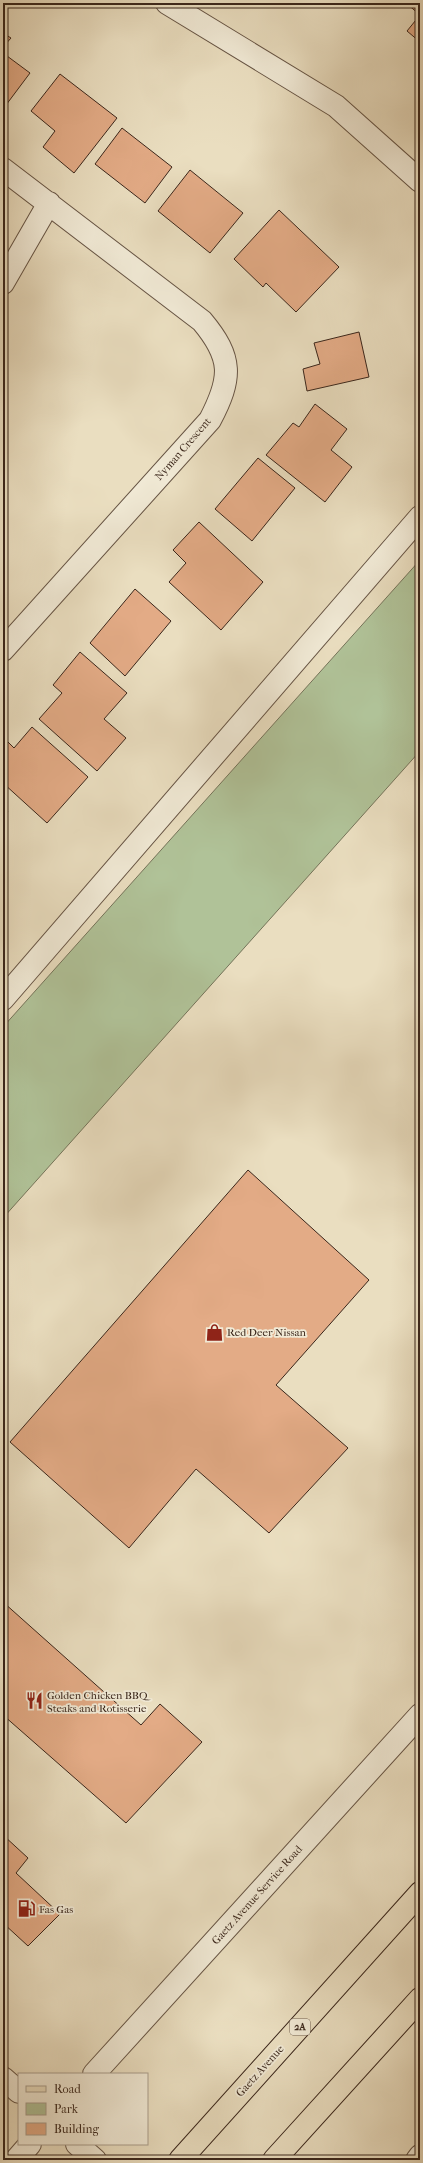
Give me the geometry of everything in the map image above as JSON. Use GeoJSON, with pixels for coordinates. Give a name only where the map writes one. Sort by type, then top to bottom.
{"type":"FeatureCollection","features":[{"type":"Feature","properties":{"kind":"main road","name":"Gaetz Avenue"},"geometry":{"type":"LineString","coordinates":[[180,2160],[420,1893]]}},
{"type":"Feature","properties":{"kind":"main road"},"geometry":{"type":"LineString","coordinates":[[274,2160],[420,1999]]}},
{"type":"Feature","properties":{"kind":"street"},"geometry":{"type":"LineString","coordinates":[[167,3],[336,106],[420,181]]}},
{"type":"Feature","properties":{"kind":"street","name":"Nyman Crescent"},"geometry":{"type":"LineString","coordinates":[[3,169],[202,321],[216,338],[222,351],[226,380],[221,399],[210,420],[3,650]]}},
{"type":"Feature","properties":{"kind":"street"},"geometry":{"type":"LineString","coordinates":[[3,283],[49,203]]}},
{"type":"Feature","properties":{"kind":"street"},"geometry":{"type":"LineString","coordinates":[[3,999],[420,517]]}},
{"type":"Feature","properties":{"kind":"street","name":"Gaetz Avenue Service Road"},"geometry":{"type":"LineString","coordinates":[[95,2073],[420,1715]]}},
{"type":"Feature","properties":{"kind":"street"},"geometry":{"type":"LineString","coordinates":[[3,2078],[18,2091]]}},
{"type":"Feature","properties":{"kind":"street"},"geometry":{"type":"LineString","coordinates":[[16,2160],[29,2145]]}},
{"type":"Feature","properties":{"kind":"street"},"geometry":{"type":"LineString","coordinates":[[78,2145],[95,2160]]}},
{"type":"Feature","properties":{"kind":"street"},"geometry":{"type":"LineString","coordinates":[[417,2160],[420,2156]]}},
{"type":"Feature","properties":{"kind":"green space"},"geometry":{"type":"Polygon","coordinates":[[[420,560],[420,751],[3,1218],[3,1027],[420,560]]]}},
{"type":"Feature","properties":{"kind":"building"},"geometry":{"type":"Polygon","coordinates":[[[406,3],[420,3],[420,15],[406,3]]]}},
{"type":"Feature","properties":{"kind":"building"},"geometry":{"type":"Polygon","coordinates":[[[420,15],[420,42],[407,31],[420,15]]]}},
{"type":"Feature","properties":{"kind":"building"},"geometry":{"type":"Polygon","coordinates":[[[3,33],[11,38],[3,47],[3,33]]]}},
{"type":"Feature","properties":{"kind":"building"},"geometry":{"type":"Polygon","coordinates":[[[3,53],[30,73],[3,109],[3,53]]]}},
{"type":"Feature","properties":{"kind":"building"},"geometry":{"type":"Polygon","coordinates":[[[60,74],[117,118],[74,173],[43,147],[55,131],[31,111],[60,74]]]}},
{"type":"Feature","properties":{"kind":"building"},"geometry":{"type":"Polygon","coordinates":[[[122,128],[172,167],[145,203],[95,164],[122,128]]]}},
{"type":"Feature","properties":{"kind":"building"},"geometry":{"type":"Polygon","coordinates":[[[190,170],[243,213],[210,253],[158,211],[190,170]]]}},
{"type":"Feature","properties":{"kind":"building"},"geometry":{"type":"Polygon","coordinates":[[[279,210],[339,267],[296,312],[266,283],[263,287],[234,259],[279,210]]]}},
{"type":"Feature","properties":{"kind":"building"},"geometry":{"type":"Polygon","coordinates":[[[359,332],[369,377],[307,391],[303,369],[320,364],[314,343],[359,332]]]}},
{"type":"Feature","properties":{"kind":"building"},"geometry":{"type":"Polygon","coordinates":[[[315,404],[347,429],[331,450],[352,467],[325,502],[266,455],[293,423],[299,427],[315,404]]]}},
{"type":"Feature","properties":{"kind":"building"},"geometry":{"type":"Polygon","coordinates":[[[258,458],[295,488],[252,541],[215,509],[258,458]]]}},
{"type":"Feature","properties":{"kind":"building"},"geometry":{"type":"Polygon","coordinates":[[[199,522],[263,582],[221,630],[169,582],[186,563],[173,550],[199,522]]]}},
{"type":"Feature","properties":{"kind":"building"},"geometry":{"type":"Polygon","coordinates":[[[135,589],[171,621],[125,676],[90,643],[135,589]]]}},
{"type":"Feature","properties":{"kind":"building"},"geometry":{"type":"Polygon","coordinates":[[[80,652],[127,693],[104,719],[126,738],[97,771],[39,719],[62,693],[53,685],[80,652]]]}},
{"type":"Feature","properties":{"kind":"building"},"geometry":{"type":"Polygon","coordinates":[[[32,727],[88,777],[47,823],[3,783],[3,743],[6,740],[14,748],[32,727]]]}},
{"type":"Feature","properties":{"kind":"building"},"geometry":{"type":"Polygon","coordinates":[[[3,807],[8,811],[3,817],[3,807]]]}},
{"type":"Feature","properties":{"kind":"building","name":"Red Deer Nissan"},"geometry":{"type":"Polygon","coordinates":[[[248,1170],[369,1280],[276,1385],[348,1448],[269,1533],[196,1469],[129,1548],[10,1442],[248,1170]]]}},
{"type":"Feature","properties":{"kind":"building"},"geometry":{"type":"Polygon","coordinates":[[[3,1602],[141,1725],[160,1704],[202,1742],[126,1823],[3,1715],[3,1602]]]}},
{"type":"Feature","properties":{"kind":"building"},"geometry":{"type":"Polygon","coordinates":[[[3,1835],[28,1858],[16,1873],[60,1914],[28,1946],[3,1923],[3,1835]]]}},
{"type":"Feature","properties":{"kind":"place","name":"Red Deer Nissan"},"geometry":{"type":"Point","coordinates":[214,1332]}},
{"type":"Feature","properties":{"kind":"place","name":"Golden Chicken BBQ Steaks and Rotisserie"},"geometry":{"type":"Point","coordinates":[34,1701]}},
{"type":"Feature","properties":{"kind":"place","name":"Fas Gas"},"geometry":{"type":"Point","coordinates":[26,1909]}}]}
